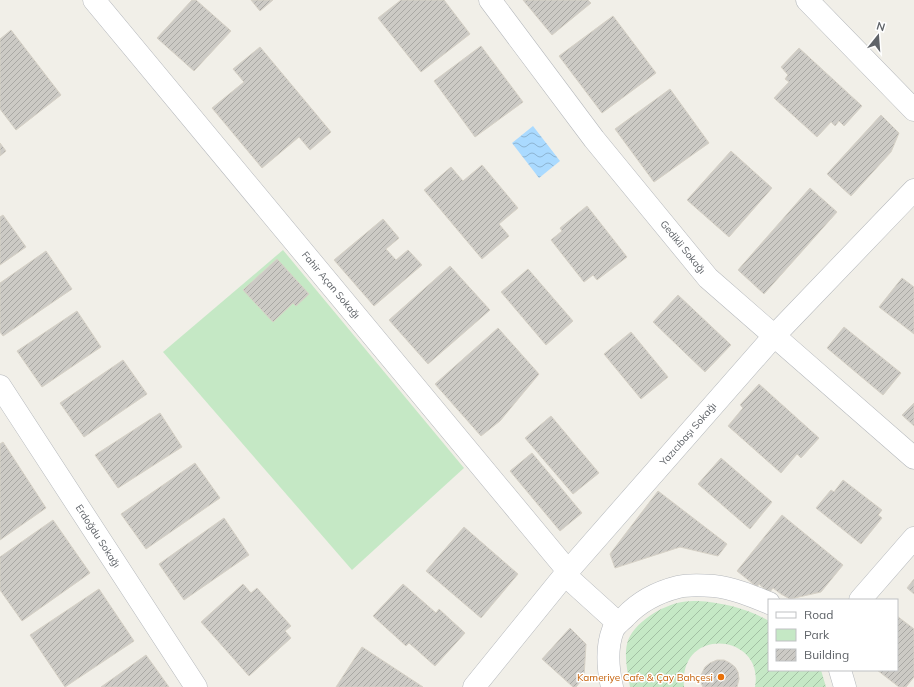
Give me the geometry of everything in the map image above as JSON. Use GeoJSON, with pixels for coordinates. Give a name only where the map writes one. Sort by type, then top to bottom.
{"type":"FeatureCollection","features":[{"type":"Feature","properties":{"kind":"street","name":"Fahir Açan Sokağı"},"geometry":{"type":"LineString","coordinates":[[94,0],[566,573],[618,623]]}},
{"type":"Feature","properties":{"kind":"street","name":"Gedikli Sokağı"},"geometry":{"type":"LineString","coordinates":[[490,0],[594,139],[708,278],[914,458]]}},
{"type":"Feature","properties":{"kind":"street"},"geometry":{"type":"LineString","coordinates":[[807,0],[914,110]]}},
{"type":"Feature","properties":{"kind":"street","name":"Yazıcıbaşı Sokağı"},"geometry":{"type":"LineString","coordinates":[[474,687],[566,573],[774,336],[914,190]]}},
{"type":"Feature","properties":{"kind":"street","name":"Erdoğdu Sokağı"},"geometry":{"type":"LineString","coordinates":[[0,386],[196,687]]}},
{"type":"Feature","properties":{"kind":"street"},"geometry":{"type":"LineString","coordinates":[[861,599],[914,538]]}},
{"type":"Feature","properties":{"kind":"street"},"geometry":{"type":"LineString","coordinates":[[612,687],[609,656],[610,640],[614,628],[631,610],[642,602],[660,593],[678,587],[699,585],[715,586],[768,603]]}},
{"type":"Feature","properties":{"kind":"street"},"geometry":{"type":"LineString","coordinates":[[840,671],[845,687]]}},
{"type":"Feature","properties":{"kind":"green space"},"geometry":{"type":"Polygon","coordinates":[[[283,250],[464,468],[352,570],[163,352],[283,250]]]}},
{"type":"Feature","properties":{"kind":"green space"},"geometry":{"type":"Polygon","coordinates":[[[688,601],[716,603],[734,607],[768,620],[768,671],[821,671],[826,687],[755,687],[755,669],[747,656],[735,647],[721,644],[706,646],[694,653],[686,667],[684,687],[630,687],[626,649],[630,636],[649,616],[666,607],[688,601]]]}},
{"type":"Feature","properties":{"kind":"water"},"geometry":{"type":"Polygon","coordinates":[[[533,126],[560,161],[539,178],[512,143],[533,126]]]}},
{"type":"Feature","properties":{"kind":"building"},"geometry":{"type":"Polygon","coordinates":[[[192,0],[196,0],[231,31],[194,71],[157,38],[192,0]]]}},
{"type":"Feature","properties":{"kind":"building"},"geometry":{"type":"Polygon","coordinates":[[[251,0],[273,0],[260,11],[251,0]]]}},
{"type":"Feature","properties":{"kind":"building"},"geometry":{"type":"Polygon","coordinates":[[[401,0],[444,0],[470,34],[421,72],[378,18],[401,0]]]}},
{"type":"Feature","properties":{"kind":"building"},"geometry":{"type":"Polygon","coordinates":[[[523,0],[588,0],[591,3],[552,35],[523,0]]]}},
{"type":"Feature","properties":{"kind":"building"},"geometry":{"type":"Polygon","coordinates":[[[613,16],[656,73],[602,113],[559,56],[613,16]]]}},
{"type":"Feature","properties":{"kind":"building"},"geometry":{"type":"Polygon","coordinates":[[[11,30],[61,95],[16,130],[0,109],[0,39],[11,30]]]}},
{"type":"Feature","properties":{"kind":"building"},"geometry":{"type":"Polygon","coordinates":[[[481,46],[523,102],[475,137],[434,81],[481,46]]]}},
{"type":"Feature","properties":{"kind":"building"},"geometry":{"type":"Polygon","coordinates":[[[260,47],[331,132],[310,150],[299,137],[262,168],[212,108],[244,82],[233,69],[260,47]]]}},
{"type":"Feature","properties":{"kind":"building"},"geometry":{"type":"Polygon","coordinates":[[[799,48],[862,106],[844,126],[839,121],[835,126],[831,122],[817,137],[774,98],[789,82],[785,79],[788,75],[781,67],[799,48]]]}},
{"type":"Feature","properties":{"kind":"building"},"geometry":{"type":"Polygon","coordinates":[[[670,89],[709,143],[654,182],[615,129],[670,89]]]}},
{"type":"Feature","properties":{"kind":"building"},"geometry":{"type":"Polygon","coordinates":[[[881,115],[899,133],[891,152],[851,196],[827,174],[881,115]]]}},
{"type":"Feature","properties":{"kind":"building"},"geometry":{"type":"Polygon","coordinates":[[[0,143],[6,151],[0,156],[0,143]]]}},
{"type":"Feature","properties":{"kind":"building"},"geometry":{"type":"Polygon","coordinates":[[[731,151],[772,188],[729,237],[687,200],[731,151]]]}},
{"type":"Feature","properties":{"kind":"building"},"geometry":{"type":"Polygon","coordinates":[[[482,165],[518,208],[499,224],[509,236],[482,259],[424,190],[451,167],[463,181],[482,165]]]}},
{"type":"Feature","properties":{"kind":"building"},"geometry":{"type":"Polygon","coordinates":[[[810,188],[837,212],[764,294],[738,270],[810,188]]]}},
{"type":"Feature","properties":{"kind":"building"},"geometry":{"type":"Polygon","coordinates":[[[587,206],[627,257],[597,280],[593,275],[584,282],[551,240],[562,231],[560,228],[587,206]]]}},
{"type":"Feature","properties":{"kind":"building"},"geometry":{"type":"Polygon","coordinates":[[[3,215],[26,247],[0,265],[0,217],[3,215]]]}},
{"type":"Feature","properties":{"kind":"building"},"geometry":{"type":"Polygon","coordinates":[[[383,219],[399,238],[386,249],[396,260],[408,250],[422,265],[374,306],[334,260],[383,219]]]}},
{"type":"Feature","properties":{"kind":"building"},"geometry":{"type":"Polygon","coordinates":[[[46,251],[72,289],[3,336],[0,332],[0,283],[46,251]]]}},
{"type":"Feature","properties":{"kind":"building"},"geometry":{"type":"Polygon","coordinates":[[[277,259],[309,294],[296,306],[293,303],[273,322],[243,290],[277,259]]]}},
{"type":"Feature","properties":{"kind":"building"},"geometry":{"type":"Polygon","coordinates":[[[450,266],[490,310],[428,364],[389,320],[450,266]]]}},
{"type":"Feature","properties":{"kind":"building"},"geometry":{"type":"Polygon","coordinates":[[[528,269],[573,321],[546,345],[501,292],[528,269]]]}},
{"type":"Feature","properties":{"kind":"building"},"geometry":{"type":"Polygon","coordinates":[[[902,278],[914,287],[914,334],[879,307],[902,278]]]}},
{"type":"Feature","properties":{"kind":"building"},"geometry":{"type":"Polygon","coordinates":[[[678,295],[731,345],[705,372],[653,322],[678,295]]]}},
{"type":"Feature","properties":{"kind":"building"},"geometry":{"type":"Polygon","coordinates":[[[77,311],[101,347],[42,387],[17,351],[77,311]]]}},
{"type":"Feature","properties":{"kind":"building"},"geometry":{"type":"Polygon","coordinates":[[[844,327],[901,373],[883,395],[827,348],[844,327]]]}},
{"type":"Feature","properties":{"kind":"building"},"geometry":{"type":"Polygon","coordinates":[[[498,328],[539,374],[500,421],[481,436],[435,384],[498,328]]]}},
{"type":"Feature","properties":{"kind":"building"},"geometry":{"type":"Polygon","coordinates":[[[631,332],[668,377],[641,399],[604,354],[631,332]]]}},
{"type":"Feature","properties":{"kind":"building"},"geometry":{"type":"Polygon","coordinates":[[[123,360],[147,394],[84,437],[60,403],[123,360]]]}},
{"type":"Feature","properties":{"kind":"building"},"geometry":{"type":"Polygon","coordinates":[[[759,384],[819,438],[801,458],[797,454],[781,473],[728,426],[743,408],[740,405],[759,384]]]}},
{"type":"Feature","properties":{"kind":"building"},"geometry":{"type":"Polygon","coordinates":[[[914,403],[914,426],[902,415],[914,403]]]}},
{"type":"Feature","properties":{"kind":"building"},"geometry":{"type":"Polygon","coordinates":[[[160,413],[182,447],[118,488],[95,455],[160,413]]]}},
{"type":"Feature","properties":{"kind":"building"},"geometry":{"type":"Polygon","coordinates":[[[551,416],[599,473],[573,494],[525,438],[551,416]]]}},
{"type":"Feature","properties":{"kind":"building"},"geometry":{"type":"Polygon","coordinates":[[[3,442],[46,508],[0,540],[0,444],[3,442]]]}},
{"type":"Feature","properties":{"kind":"building"},"geometry":{"type":"Polygon","coordinates":[[[532,453],[582,513],[560,531],[510,471],[532,453]]]}},
{"type":"Feature","properties":{"kind":"building"},"geometry":{"type":"Polygon","coordinates":[[[721,458],[772,502],[750,529],[698,484],[721,458]]]}},
{"type":"Feature","properties":{"kind":"building"},"geometry":{"type":"Polygon","coordinates":[[[195,463],[220,498],[146,549],[121,514],[195,463]]]}},
{"type":"Feature","properties":{"kind":"building"},"geometry":{"type":"Polygon","coordinates":[[[843,480],[882,510],[878,515],[882,518],[861,544],[816,508],[831,490],[834,492],[843,480]]]}},
{"type":"Feature","properties":{"kind":"building"},"geometry":{"type":"Polygon","coordinates":[[[658,491],[727,544],[718,556],[680,547],[615,568],[610,554],[658,491]]]}},
{"type":"Feature","properties":{"kind":"building"},"geometry":{"type":"Polygon","coordinates":[[[782,515],[843,565],[821,592],[790,599],[773,588],[769,593],[759,584],[757,587],[737,571],[782,515]]]}},
{"type":"Feature","properties":{"kind":"building"},"geometry":{"type":"Polygon","coordinates":[[[224,518],[249,555],[184,600],[159,564],[224,518]]]}},
{"type":"Feature","properties":{"kind":"building"},"geometry":{"type":"Polygon","coordinates":[[[53,520],[90,573],[22,621],[0,590],[0,557],[53,520]]]}},
{"type":"Feature","properties":{"kind":"building"},"geometry":{"type":"Polygon","coordinates":[[[464,527],[518,574],[481,618],[426,571],[464,527]]]}},
{"type":"Feature","properties":{"kind":"building"},"geometry":{"type":"Polygon","coordinates":[[[914,579],[914,594],[907,588],[914,579]]]}},
{"type":"Feature","properties":{"kind":"building"},"geometry":{"type":"Polygon","coordinates":[[[243,584],[251,593],[257,588],[291,626],[285,631],[291,638],[249,676],[201,622],[243,584]]]}},
{"type":"Feature","properties":{"kind":"building"},"geometry":{"type":"Polygon","coordinates":[[[403,584],[436,613],[439,609],[465,633],[435,666],[409,643],[406,646],[373,616],[403,584]]]}},
{"type":"Feature","properties":{"kind":"building"},"geometry":{"type":"Polygon","coordinates":[[[99,589],[134,641],[65,687],[30,635],[99,589]]]}},
{"type":"Feature","properties":{"kind":"building"},"geometry":{"type":"Polygon","coordinates":[[[898,617],[914,629],[914,677],[906,687],[899,687],[878,671],[898,671],[898,617]]]}},
{"type":"Feature","properties":{"kind":"building"},"geometry":{"type":"Polygon","coordinates":[[[570,628],[586,644],[584,677],[576,687],[573,687],[542,659],[570,628]]]}},
{"type":"Feature","properties":{"kind":"building"},"geometry":{"type":"Polygon","coordinates":[[[362,647],[423,687],[336,687],[362,647]]]}},
{"type":"Feature","properties":{"kind":"building"},"geometry":{"type":"Polygon","coordinates":[[[146,655],[169,687],[101,687],[146,655]]]}},
{"type":"Feature","properties":{"kind":"building"},"geometry":{"type":"Polygon","coordinates":[[[717,660],[724,660],[735,667],[738,672],[739,679],[737,687],[703,687],[701,683],[701,675],[705,667],[717,660]]]}},
{"type":"Feature","properties":{"kind":"place","name":"Kameriye Cafe & Çay Bahçesi"},"geometry":{"type":"Point","coordinates":[721,677]}}]}
